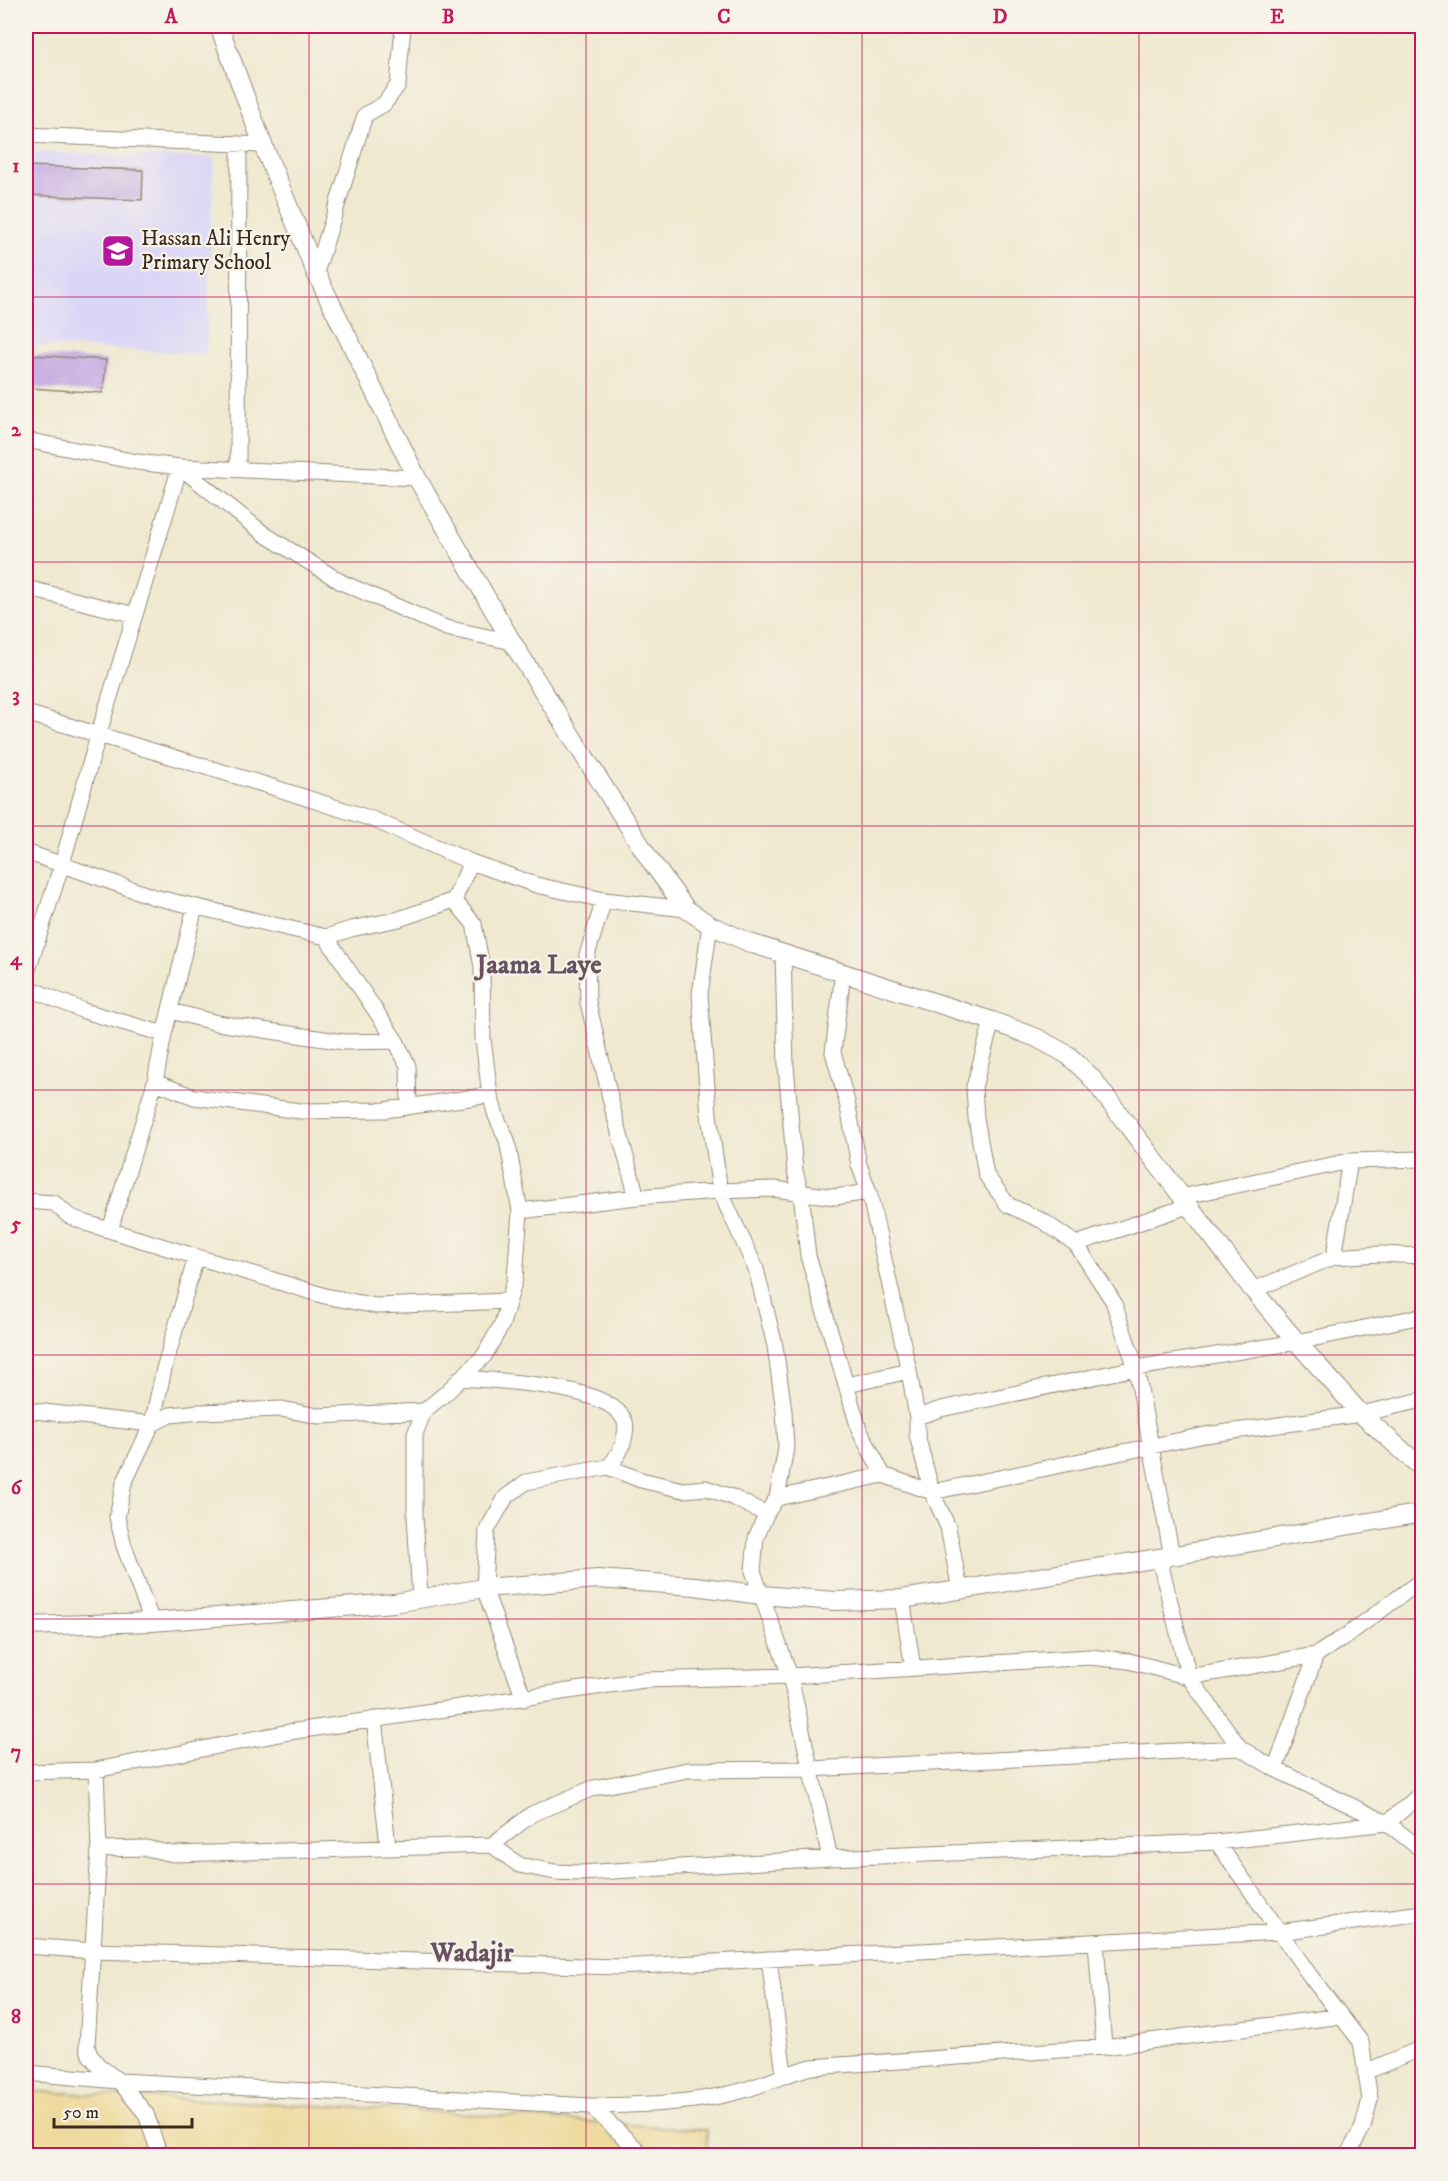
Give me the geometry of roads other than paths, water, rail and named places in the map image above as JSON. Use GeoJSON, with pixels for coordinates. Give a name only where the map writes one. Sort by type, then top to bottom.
{"type":"FeatureCollection","features":[{"type":"Feature","properties":{"kind":"street"},"geometry":{"type":"LineString","coordinates":[[219,26],[316,273],[417,478],[512,642],[651,860],[686,909],[710,925],[750,943],[992,1021],[1037,1038],[1068,1055],[1090,1077],[1253,1290],[1297,1342],[1361,1413],[1422,1468]]}},
{"type":"Feature","properties":{"kind":"street"},"geometry":{"type":"LineString","coordinates":[[316,273],[365,115],[384,104],[398,85],[403,26]]}},
{"type":"Feature","properties":{"kind":"street"},"geometry":{"type":"LineString","coordinates":[[26,135],[264,145]]}},
{"type":"Feature","properties":{"kind":"street"},"geometry":{"type":"LineString","coordinates":[[238,469],[239,144]]}},
{"type":"Feature","properties":{"kind":"street"},"geometry":{"type":"LineString","coordinates":[[26,440],[126,460],[180,467],[417,478]]}},
{"type":"Feature","properties":{"kind":"street"},"geometry":{"type":"LineString","coordinates":[[26,976],[62,864],[98,736],[180,467]]}},
{"type":"Feature","properties":{"kind":"street"},"geometry":{"type":"LineString","coordinates":[[180,467],[264,534],[341,582],[446,628],[512,642]]}},
{"type":"Feature","properties":{"kind":"street"},"geometry":{"type":"LineString","coordinates":[[26,588],[135,615]]}},
{"type":"Feature","properties":{"kind":"street"},"geometry":{"type":"LineString","coordinates":[[26,712],[372,819],[471,862],[536,885],[604,900],[686,909]]}},
{"type":"Feature","properties":{"kind":"street"},"geometry":{"type":"LineString","coordinates":[[26,852],[154,897],[326,937],[399,919],[454,900],[471,862]]}},
{"type":"Feature","properties":{"kind":"street"},"geometry":{"type":"LineString","coordinates":[[420,1598],[415,1516],[415,1434],[424,1411],[484,1356],[502,1324],[515,1279],[520,1211],[507,1140],[496,1116],[490,1095],[483,1039],[482,967],[474,924],[454,900]]}},
{"type":"Feature","properties":{"kind":"street"},"geometry":{"type":"LineString","coordinates":[[604,900],[587,955],[588,1002],[613,1110],[637,1197]]}},
{"type":"Feature","properties":{"kind":"street"},"geometry":{"type":"LineString","coordinates":[[110,1230],[155,1082],[164,1034],[195,907]]}},
{"type":"Feature","properties":{"kind":"street"},"geometry":{"type":"LineString","coordinates":[[710,925],[700,994],[709,1115],[720,1191],[756,1269],[775,1346],[784,1411],[786,1448],[777,1498],[766,1514],[756,1538],[753,1571],[790,1676],[830,1858]]}},
{"type":"Feature","properties":{"kind":"street"},"geometry":{"type":"LineString","coordinates":[[326,937],[396,1041],[408,1066],[410,1106]]}},
{"type":"Feature","properties":{"kind":"street"},"geometry":{"type":"LineString","coordinates":[[783,954],[786,1066],[795,1171],[801,1193],[808,1256],[860,1429],[883,1475]]}},
{"type":"Feature","properties":{"kind":"street"},"geometry":{"type":"LineString","coordinates":[[843,973],[833,1052],[847,1102],[859,1165],[868,1192],[909,1371],[917,1417],[917,1435],[932,1492],[948,1527],[960,1590]]}},
{"type":"Feature","properties":{"kind":"street"},"geometry":{"type":"LineString","coordinates":[[26,987],[84,1011],[164,1034]]}},
{"type":"Feature","properties":{"kind":"street"},"geometry":{"type":"LineString","coordinates":[[171,1011],[217,1023],[344,1042],[396,1041]]}},
{"type":"Feature","properties":{"kind":"street"},"geometry":{"type":"LineString","coordinates":[[992,1021],[974,1087],[976,1118],[986,1175],[1008,1205],[1043,1221],[1076,1244],[1113,1300],[1136,1368],[1151,1447],[1166,1557],[1189,1677],[1240,1748],[1275,1769],[1387,1823],[1422,1850]]}},
{"type":"Feature","properties":{"kind":"street"},"geometry":{"type":"LineString","coordinates":[[155,1082],[194,1097],[300,1111],[385,1110],[490,1095]]}},
{"type":"Feature","properties":{"kind":"street"},"geometry":{"type":"LineString","coordinates":[[1076,1244],[1185,1201],[1350,1161],[1422,1159]]}},
{"type":"Feature","properties":{"kind":"street"},"geometry":{"type":"LineString","coordinates":[[1334,1257],[1350,1161]]}},
{"type":"Feature","properties":{"kind":"street"},"geometry":{"type":"LineString","coordinates":[[520,1211],[637,1197],[720,1191],[774,1189],[835,1197],[868,1192]]}},
{"type":"Feature","properties":{"kind":"street"},"geometry":{"type":"LineString","coordinates":[[26,1201],[54,1203],[69,1216],[325,1296],[376,1306],[509,1301]]}},
{"type":"Feature","properties":{"kind":"street"},"geometry":{"type":"LineString","coordinates":[[1253,1290],[1334,1257],[1380,1254],[1422,1256]]}},
{"type":"Feature","properties":{"kind":"street"},"geometry":{"type":"LineString","coordinates":[[152,1622],[124,1546],[117,1517],[124,1483],[152,1424],[164,1369],[196,1257]]}},
{"type":"Feature","properties":{"kind":"street"},"geometry":{"type":"LineString","coordinates":[[917,1417],[941,1409],[1136,1368],[1297,1342],[1422,1316]]}},
{"type":"Feature","properties":{"kind":"street"},"geometry":{"type":"LineString","coordinates":[[847,1385],[909,1371]]}},
{"type":"Feature","properties":{"kind":"street"},"geometry":{"type":"LineString","coordinates":[[460,1378],[570,1389],[606,1404],[620,1414],[626,1424],[624,1441],[616,1459],[608,1467]]}},
{"type":"Feature","properties":{"kind":"street"},"geometry":{"type":"LineString","coordinates":[[777,1498],[883,1475],[932,1492],[1205,1435],[1361,1413],[1422,1400]]}},
{"type":"Feature","properties":{"kind":"street"},"geometry":{"type":"LineString","coordinates":[[26,1410],[152,1424],[170,1415],[200,1412],[282,1409],[318,1416],[424,1411]]}},
{"type":"Feature","properties":{"kind":"street"},"geometry":{"type":"LineString","coordinates":[[524,1699],[484,1588],[487,1530],[507,1497],[526,1482],[608,1467],[641,1480],[683,1491],[706,1488],[732,1497],[766,1514]]}},
{"type":"Feature","properties":{"kind":"street"},"geometry":{"type":"LineString","coordinates":[[26,1626],[152,1622],[394,1603],[484,1588],[598,1579],[695,1586],[762,1595],[836,1601],[902,1599],[1422,1513]]}},
{"type":"Feature","properties":{"kind":"street"},"geometry":{"type":"LineString","coordinates":[[26,1772],[96,1770],[278,1734],[644,1680],[790,1676],[1090,1657],[1129,1661],[1189,1677],[1316,1655],[1350,1634],[1422,1580]]}},
{"type":"Feature","properties":{"kind":"street"},"geometry":{"type":"LineString","coordinates":[[902,1599],[913,1668]]}},
{"type":"Feature","properties":{"kind":"street"},"geometry":{"type":"LineString","coordinates":[[1275,1769],[1316,1655]]}},
{"type":"Feature","properties":{"kind":"street"},"geometry":{"type":"LineString","coordinates":[[374,1719],[388,1846]]}},
{"type":"Feature","properties":{"kind":"street"},"geometry":{"type":"LineString","coordinates":[[492,1845],[532,1814],[593,1788],[688,1770],[809,1769],[1240,1748]]}},
{"type":"Feature","properties":{"kind":"street"},"geometry":{"type":"LineString","coordinates":[[96,1770],[99,1849],[87,2046],[90,2055],[99,2066],[119,2081],[146,2114],[160,2156]]}},
{"type":"Feature","properties":{"kind":"street"},"geometry":{"type":"LineString","coordinates":[[99,1849],[146,1848],[173,1854],[388,1846],[492,1845],[519,1865],[564,1872],[1217,1842],[1387,1823],[1422,1793]]}},
{"type":"Feature","properties":{"kind":"street"},"geometry":{"type":"LineString","coordinates":[[1217,1842],[1360,2042],[1370,2099],[1363,2127],[1347,2156]]}},
{"type":"Feature","properties":{"kind":"street"},"geometry":{"type":"LineString","coordinates":[[26,1946],[94,1951],[618,1967],[1280,1932],[1422,1913]]}},
{"type":"Feature","properties":{"kind":"street"},"geometry":{"type":"LineString","coordinates":[[1096,1942],[1104,2047]]}},
{"type":"Feature","properties":{"kind":"street"},"geometry":{"type":"LineString","coordinates":[[769,1959],[784,2074]]}},
{"type":"Feature","properties":{"kind":"street"},"geometry":{"type":"LineString","coordinates":[[26,2073],[119,2081],[591,2106],[654,2104],[732,2094],[784,2074],[811,2067],[1104,2047],[1341,2016]]}},
{"type":"Feature","properties":{"kind":"street"},"geometry":{"type":"LineString","coordinates":[[1365,2072],[1422,2048]]}},
{"type":"Feature","properties":{"kind":"street"},"geometry":{"type":"LineString","coordinates":[[591,2106],[644,2156]]}},
{"type":"Feature","properties":{"kind":"place","name":"Hassan Ali Henry Primary School"},"geometry":{"type":"Point","coordinates":[118,251]}},
{"type":"Feature","properties":{"kind":"district","name":"Jaama Laye"},"geometry":{"type":"Point","coordinates":[539,965]}},
{"type":"Feature","properties":{"kind":"district","name":"Wadajir"},"geometry":{"type":"Point","coordinates":[472,1953]}}]}
